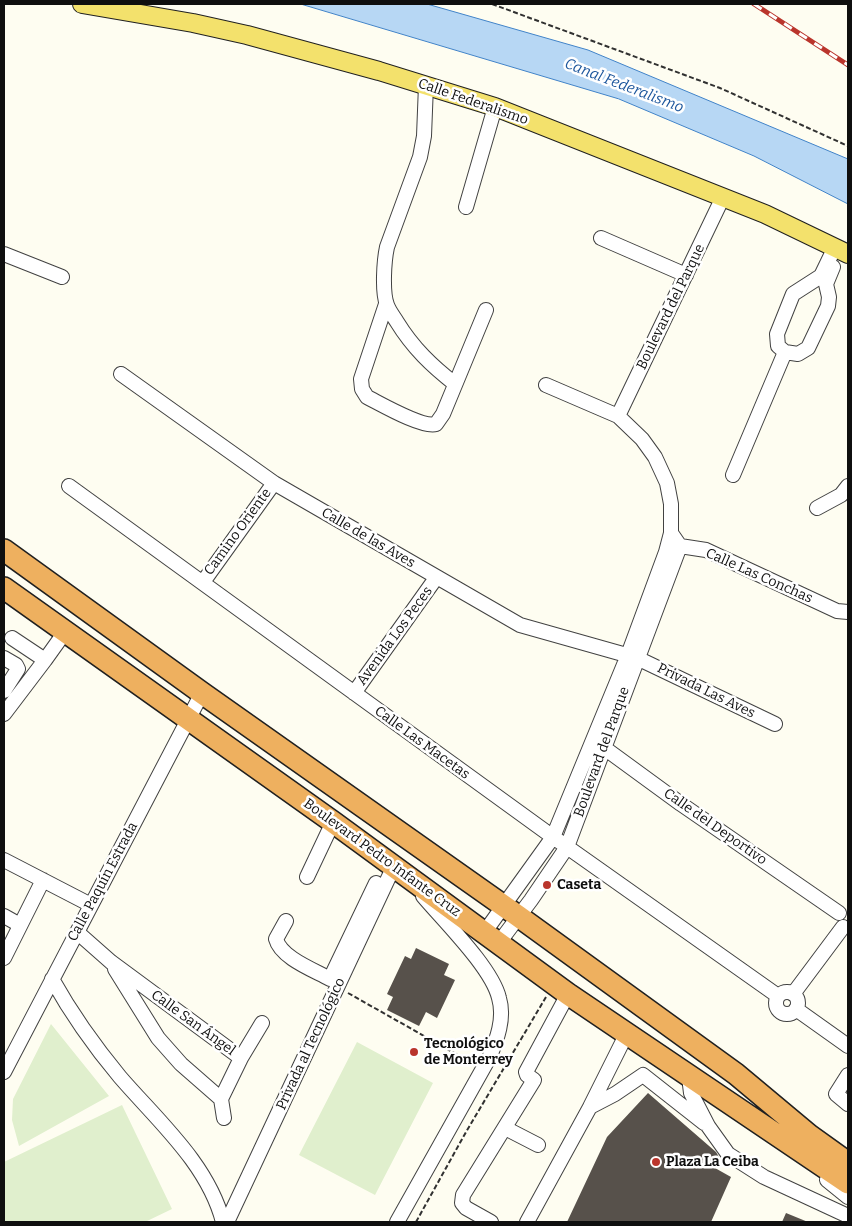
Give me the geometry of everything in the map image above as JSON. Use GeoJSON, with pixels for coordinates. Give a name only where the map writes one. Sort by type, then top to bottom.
{"type":"FeatureCollection","features":[{"type":"Feature","properties":{"kind":"highway"},"geometry":{"type":"LineString","coordinates":[[4,550],[202,693],[511,911],[736,1074],[809,1135],[848,1163]]}},
{"type":"Feature","properties":{"kind":"highway","name":"Boulevard Pedro Infante Cruz"},"geometry":{"type":"LineString","coordinates":[[4,588],[333,822],[491,939],[626,1035],[848,1183]]}},
{"type":"Feature","properties":{"kind":"main road","name":"Calle Federalismo"},"geometry":{"type":"LineString","coordinates":[[82,4],[192,23],[247,35],[379,71],[495,107],[785,222],[841,250]]}},
{"type":"Feature","properties":{"kind":"street"},"geometry":{"type":"LineString","coordinates":[[426,86],[424,136],[420,157],[387,247],[383,270],[386,304],[362,379],[361,384],[364,394],[418,422],[431,426],[436,424],[440,420],[486,310]]}},
{"type":"Feature","properties":{"kind":"street"},"geometry":{"type":"LineString","coordinates":[[466,207],[495,107]]}},
{"type":"Feature","properties":{"kind":"street","name":"Boulevard del Parque"},"geometry":{"type":"LineString","coordinates":[[618,416],[723,197]]}},
{"type":"Feature","properties":{"kind":"street"},"geometry":{"type":"LineString","coordinates":[[601,238],[686,275]]}},
{"type":"Feature","properties":{"kind":"street"},"geometry":{"type":"LineString","coordinates":[[841,250],[827,280],[828,306],[808,348],[798,354],[784,352],[778,346],[777,334],[793,294],[821,276],[841,250]]}},
{"type":"Feature","properties":{"kind":"street"},"geometry":{"type":"LineString","coordinates":[[4,254],[62,277]]}},
{"type":"Feature","properties":{"kind":"street"},"geometry":{"type":"LineString","coordinates":[[810,283],[823,288],[829,297]]}},
{"type":"Feature","properties":{"kind":"street"},"geometry":{"type":"LineString","coordinates":[[386,304],[405,335],[424,358],[455,384]]}},
{"type":"Feature","properties":{"kind":"street"},"geometry":{"type":"LineString","coordinates":[[733,476],[784,352]]}},
{"type":"Feature","properties":{"kind":"street","name":"Calle de las Aves"},"geometry":{"type":"LineString","coordinates":[[121,374],[274,483],[520,625],[632,657]]}},
{"type":"Feature","properties":{"kind":"street"},"geometry":{"type":"LineString","coordinates":[[546,385],[618,416],[642,439],[662,470],[670,493],[673,540]]}},
{"type":"Feature","properties":{"kind":"street","name":"Camino Oriente"},"geometry":{"type":"LineString","coordinates":[[203,582],[274,483]]}},
{"type":"Feature","properties":{"kind":"street","name":"Calle Las Macetas"},"geometry":{"type":"LineString","coordinates":[[69,486],[553,837],[778,996]]}},
{"type":"Feature","properties":{"kind":"street"},"geometry":{"type":"LineString","coordinates":[[817,508],[841,495],[848,486]]}},
{"type":"Feature","properties":{"kind":"street","name":"Boulevard del Parque"},"geometry":{"type":"LineString","coordinates":[[491,939],[511,911],[553,837],[597,744],[632,657],[673,540]]}},
{"type":"Feature","properties":{"kind":"street","name":"Calle Las Conchas"},"geometry":{"type":"LineString","coordinates":[[673,540],[706,550],[843,612],[848,620]]}},
{"type":"Feature","properties":{"kind":"street","name":"Avenida Los Peces"},"geometry":{"type":"LineString","coordinates":[[354,693],[436,578]]}},
{"type":"Feature","properties":{"kind":"street"},"geometry":{"type":"LineString","coordinates":[[4,714],[65,632]]}},
{"type":"Feature","properties":{"kind":"street"},"geometry":{"type":"LineString","coordinates":[[12,638],[45,660]]}},
{"type":"Feature","properties":{"kind":"street","name":"Privada Las Aves"},"geometry":{"type":"LineString","coordinates":[[632,657],[775,724]]}},
{"type":"Feature","properties":{"kind":"street"},"geometry":{"type":"LineString","coordinates":[[4,658],[18,668],[4,691]]}},
{"type":"Feature","properties":{"kind":"street","name":"Calle Paquín Estrada"},"geometry":{"type":"LineString","coordinates":[[4,1072],[202,693]]}},
{"type":"Feature","properties":{"kind":"street","name":"Boulevard del Parque"},"geometry":{"type":"LineString","coordinates":[[511,911],[531,900],[567,847],[597,744]]}},
{"type":"Feature","properties":{"kind":"street","name":"Calle del Deportivo"},"geometry":{"type":"LineString","coordinates":[[597,744],[845,919]]}},
{"type":"Feature","properties":{"kind":"street"},"geometry":{"type":"LineString","coordinates":[[307,876],[333,822]]}},
{"type":"Feature","properties":{"kind":"street"},"geometry":{"type":"LineString","coordinates":[[4,860],[91,905]]}},
{"type":"Feature","properties":{"kind":"street"},"geometry":{"type":"LineString","coordinates":[[286,920],[276,939],[281,949],[289,956],[330,979],[394,866],[480,963],[492,981],[500,999],[501,1015],[498,1033],[489,1058],[397,1222]]}},
{"type":"Feature","properties":{"kind":"street","name":"Privada al Tecnológico"},"geometry":{"type":"LineString","coordinates":[[227,1222],[394,866]]}},
{"type":"Feature","properties":{"kind":"street"},"geometry":{"type":"LineString","coordinates":[[4,958],[43,880]]}},
{"type":"Feature","properties":{"kind":"street"},"geometry":{"type":"LineString","coordinates":[[4,916],[20,925]]}},
{"type":"Feature","properties":{"kind":"street"},"geometry":{"type":"LineString","coordinates":[[793,994],[845,919]]}},
{"type":"Feature","properties":{"kind":"street","name":"Calle San Ángel"},"geometry":{"type":"LineString","coordinates":[[77,932],[111,962],[241,1058],[221,1098],[181,1064],[158,1038],[111,962]]}},
{"type":"Feature","properties":{"kind":"street"},"geometry":{"type":"LineString","coordinates":[[52,979],[65,1002],[119,1076],[200,1171],[215,1198],[223,1222]]}},
{"type":"Feature","properties":{"kind":"street"},"geometry":{"type":"LineString","coordinates":[[491,1222],[466,1208],[462,1200],[463,1196],[534,1080],[526,1072],[561,989]]}},
{"type":"Feature","properties":{"kind":"street"},"geometry":{"type":"LineString","coordinates":[[786,992],[793,994],[798,999],[796,1009],[787,1014],[781,1012],[776,1006],[778,996],[786,992]]}},
{"type":"Feature","properties":{"kind":"street"},"geometry":{"type":"LineString","coordinates":[[796,1009],[848,1046]]}},
{"type":"Feature","properties":{"kind":"street"},"geometry":{"type":"LineString","coordinates":[[241,1058],[262,1023]]}},
{"type":"Feature","properties":{"kind":"street"},"geometry":{"type":"LineString","coordinates":[[527,1222],[590,1107],[626,1035]]}},
{"type":"Feature","properties":{"kind":"street"},"geometry":{"type":"LineString","coordinates":[[590,1107],[615,1094],[643,1075],[659,1056]]}},
{"type":"Feature","properties":{"kind":"street"},"geometry":{"type":"LineString","coordinates":[[736,1074],[848,1151]]}},
{"type":"Feature","properties":{"kind":"street"},"geometry":{"type":"LineString","coordinates":[[643,1075],[708,1126]]}},
{"type":"Feature","properties":{"kind":"street"},"geometry":{"type":"LineString","coordinates":[[848,1075],[836,1094],[848,1104]]}},
{"type":"Feature","properties":{"kind":"street"},"geometry":{"type":"LineString","coordinates":[[689,1077],[691,1093],[708,1126],[721,1146],[735,1160],[764,1177],[848,1216]]}},
{"type":"Feature","properties":{"kind":"street"},"geometry":{"type":"LineString","coordinates":[[221,1098],[224,1118]]}},
{"type":"Feature","properties":{"kind":"street","name":"Boulevard Pedro Infante Cruz"},"geometry":{"type":"LineString","coordinates":[[762,1124],[811,1168],[848,1196]]}},
{"type":"Feature","properties":{"kind":"street"},"geometry":{"type":"LineString","coordinates":[[504,1128],[538,1145]]}},
{"type":"Feature","properties":{"kind":"path"},"geometry":{"type":"LineString","coordinates":[[492,4],[720,88],[848,146]]}},
{"type":"Feature","properties":{"kind":"path"},"geometry":{"type":"LineString","coordinates":[[337,987],[472,1062]]}},
{"type":"Feature","properties":{"kind":"path"},"geometry":{"type":"LineString","coordinates":[[416,1222],[531,1022],[561,989]]}},
{"type":"Feature","properties":{"kind":"green space"},"geometry":{"type":"Polygon","coordinates":[[[51,1024],[109,1096],[19,1146],[12,1120],[13,1099],[51,1024]]]}},
{"type":"Feature","properties":{"kind":"green space"},"geometry":{"type":"Polygon","coordinates":[[[357,1042],[433,1083],[375,1195],[299,1155],[357,1042]]]}},
{"type":"Feature","properties":{"kind":"green space"},"geometry":{"type":"Polygon","coordinates":[[[122,1105],[172,1209],[145,1222],[4,1222],[4,1162],[122,1105]]]}},
{"type":"Feature","properties":{"kind":"water","name":"Canal Federalismo"},"geometry":{"type":"Polygon","coordinates":[[[301,4],[427,4],[588,50],[848,159],[848,204],[754,156],[619,99],[301,4]]]}},
{"type":"Feature","properties":{"kind":"building"},"geometry":{"type":"Polygon","coordinates":[[[416,948],[449,964],[444,975],[455,980],[437,1018],[426,1012],[419,1026],[387,1010],[393,997],[387,994],[405,956],[411,959],[416,948]]]}},
{"type":"Feature","properties":{"kind":"building","name":"Plaza La Ceiba"},"geometry":{"type":"Polygon","coordinates":[[[648,1093],[716,1152],[719,1157],[715,1168],[731,1177],[711,1222],[567,1222],[607,1137],[648,1093]]]}},
{"type":"Feature","properties":{"kind":"building"},"geometry":{"type":"Polygon","coordinates":[[[786,1213],[808,1222],[782,1222],[786,1213]]]}},
{"type":"Feature","properties":{"kind":"railway"},"geometry":{"type":"LineString","coordinates":[[754,4],[848,65]]}},
{"type":"Feature","properties":{"kind":"place","name":"Caseta"},"geometry":{"type":"Point","coordinates":[547,885]}},
{"type":"Feature","properties":{"kind":"place","name":"Tecnológico de Monterrey"},"geometry":{"type":"Point","coordinates":[414,1052]}},
{"type":"Feature","properties":{"kind":"place","name":"Plaza La Ceiba"},"geometry":{"type":"Point","coordinates":[656,1162]}}]}
